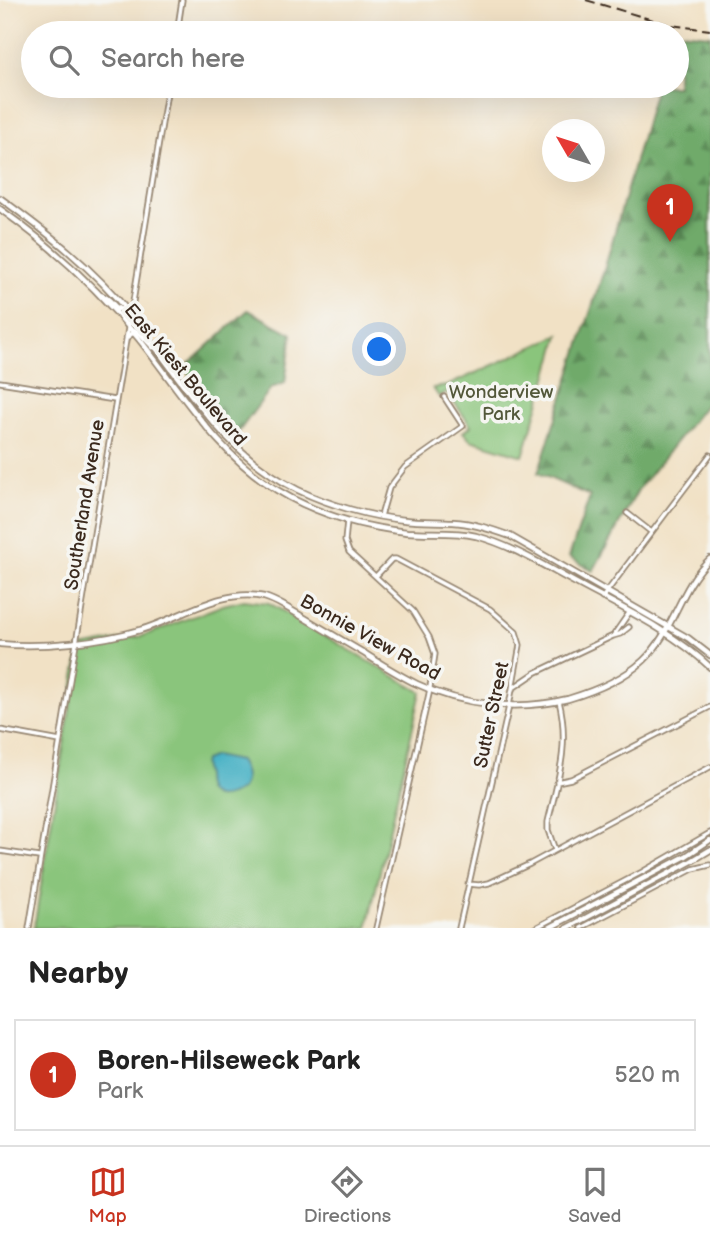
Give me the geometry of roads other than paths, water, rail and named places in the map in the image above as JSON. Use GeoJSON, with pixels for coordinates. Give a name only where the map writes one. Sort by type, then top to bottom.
{"type":"FeatureCollection","features":[{"type":"Feature","properties":{"kind":"main road","name":"East Kiest Boulevard"},"geometry":{"type":"LineString","coordinates":[[0,198],[47,233],[129,309],[206,414],[239,451],[272,476],[311,496],[355,510],[403,520],[456,522],[490,528],[510,536],[669,627],[710,656]]}},
{"type":"Feature","properties":{"kind":"main road","name":"East Kiest Boulevard"},"geometry":{"type":"LineString","coordinates":[[0,209],[54,250],[99,295],[129,328],[216,440],[258,477],[291,498],[347,521],[410,532],[456,533],[511,549],[665,634],[685,646],[710,667]]}},
{"type":"Feature","properties":{"kind":"main road"},"geometry":{"type":"LineString","coordinates":[[14,219],[19,212]]}},
{"type":"Feature","properties":{"kind":"main road"},"geometry":{"type":"LineString","coordinates":[[99,295],[106,297],[121,311],[129,309]]}},
{"type":"Feature","properties":{"kind":"main road"},"geometry":{"type":"LineString","coordinates":[[127,337],[138,331],[157,349]]}},
{"type":"Feature","properties":{"kind":"main road"},"geometry":{"type":"LineString","coordinates":[[234,457],[239,451]]}},
{"type":"Feature","properties":{"kind":"main road","name":"Bonnie View Road"},"geometry":{"type":"LineString","coordinates":[[0,644],[37,646],[139,630],[224,598],[253,595],[284,606],[401,675],[430,689],[476,702],[509,706],[559,701],[599,689],[627,674],[653,650],[665,634],[686,590],[708,564]]}},
{"type":"Feature","properties":{"kind":"main road"},"geometry":{"type":"LineString","coordinates":[[549,928],[686,856],[710,840]]}},
{"type":"Feature","properties":{"kind":"main road"},"geometry":{"type":"LineString","coordinates":[[567,928],[709,850]]}},
{"type":"Feature","properties":{"kind":"main road"},"geometry":{"type":"LineString","coordinates":[[606,898],[610,906]]}},
{"type":"Feature","properties":{"kind":"street"},"geometry":{"type":"LineString","coordinates":[[179,21],[182,0]]}},
{"type":"Feature","properties":{"kind":"street"},"geometry":{"type":"LineString","coordinates":[[129,309],[166,98]]}},
{"type":"Feature","properties":{"kind":"street","name":"Southerland Avenue"},"geometry":{"type":"LineString","coordinates":[[29,928],[131,315]]}},
{"type":"Feature","properties":{"kind":"street"},"geometry":{"type":"LineString","coordinates":[[0,382],[116,400]]}},
{"type":"Feature","properties":{"kind":"street"},"geometry":{"type":"LineString","coordinates":[[381,516],[389,488],[405,467],[463,426],[444,397]]}},
{"type":"Feature","properties":{"kind":"street"},"geometry":{"type":"LineString","coordinates":[[602,597],[710,455]]}},
{"type":"Feature","properties":{"kind":"street"},"geometry":{"type":"LineString","coordinates":[[627,513],[651,532]]}},
{"type":"Feature","properties":{"kind":"street"},"geometry":{"type":"LineString","coordinates":[[347,521],[346,548],[413,611],[435,654],[430,689],[376,928]]}},
{"type":"Feature","properties":{"kind":"street","name":"Sutter Street"},"geometry":{"type":"LineString","coordinates":[[376,576],[394,559],[496,614],[512,627],[519,639],[520,653],[509,706],[459,928]]}},
{"type":"Feature","properties":{"kind":"street"},"geometry":{"type":"LineString","coordinates":[[613,636],[629,613]]}},
{"type":"Feature","properties":{"kind":"street"},"geometry":{"type":"LineString","coordinates":[[511,689],[535,673],[620,634],[629,627]]}},
{"type":"Feature","properties":{"kind":"street"},"geometry":{"type":"LineString","coordinates":[[555,850],[548,822],[564,740],[559,701]]}},
{"type":"Feature","properties":{"kind":"street"},"geometry":{"type":"LineString","coordinates":[[557,782],[571,779],[710,707]]}},
{"type":"Feature","properties":{"kind":"street"},"geometry":{"type":"LineString","coordinates":[[0,730],[60,741]]}},
{"type":"Feature","properties":{"kind":"street"},"geometry":{"type":"LineString","coordinates":[[468,884],[489,883],[710,767]]}},
{"type":"Feature","properties":{"kind":"street"},"geometry":{"type":"LineString","coordinates":[[536,928],[710,833]]}},
{"type":"Feature","properties":{"kind":"street"},"geometry":{"type":"LineString","coordinates":[[0,851],[40,857]]}},
{"type":"Feature","properties":{"kind":"street"},"geometry":{"type":"LineString","coordinates":[[581,928],[693,869],[710,865]]}},
{"type":"Feature","properties":{"kind":"water"},"geometry":{"type":"Polygon","coordinates":[[[214,756],[239,761],[245,776],[241,790],[222,797],[216,797],[208,791],[203,762],[214,756]]]}},
{"type":"Feature","properties":{"kind":"railway"},"geometry":{"type":"LineString","coordinates":[[586,0],[657,21]]}},
{"type":"Feature","properties":{"kind":"railway"},"geometry":{"type":"LineString","coordinates":[[689,27],[710,30]]}},
{"type":"Feature","properties":{"kind":"place","name":"Boren-Hilseweck Park"},"geometry":{"type":"Point","coordinates":[670,242]}},
{"type":"Feature","properties":{"kind":"park label","name":"Wonderview Park"},"geometry":{"type":"Point","coordinates":[501,403]}}]}
